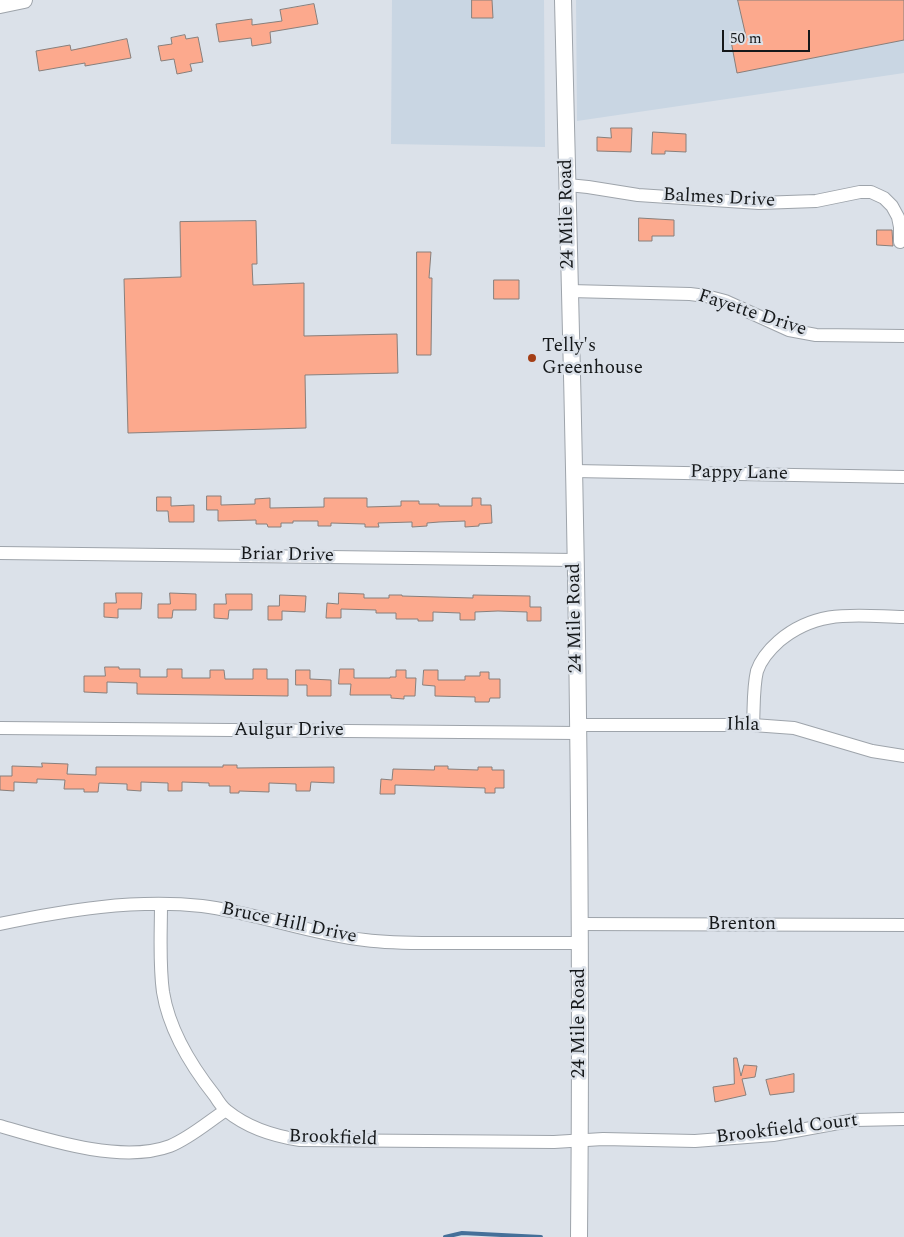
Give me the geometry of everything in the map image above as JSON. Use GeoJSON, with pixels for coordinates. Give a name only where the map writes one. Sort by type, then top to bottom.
{"type":"FeatureCollection","features":[{"type":"Feature","properties":{"kind":"street"},"geometry":{"type":"LineString","coordinates":[[0,4],[24,0]]}},
{"type":"Feature","properties":{"kind":"street","name":"24 Mile Road"},"geometry":{"type":"LineString","coordinates":[[563,0],[574,472],[580,924],[579,1237]]}},
{"type":"Feature","properties":{"kind":"street","name":"Balmes Drive"},"geometry":{"type":"LineString","coordinates":[[568,185],[638,194],[759,203],[816,201],[860,192],[871,192],[884,198],[895,211],[900,227],[900,242]]}},
{"type":"Feature","properties":{"kind":"street","name":"Fayette Drive"},"geometry":{"type":"LineString","coordinates":[[570,291],[706,296],[724,301],[788,330],[816,335],[904,336]]}},
{"type":"Feature","properties":{"kind":"street","name":"Pappy Lane"},"geometry":{"type":"LineString","coordinates":[[574,472],[904,477]]}},
{"type":"Feature","properties":{"kind":"street","name":"Briar Drive"},"geometry":{"type":"LineString","coordinates":[[0,553],[575,560]]}},
{"type":"Feature","properties":{"kind":"street"},"geometry":{"type":"LineString","coordinates":[[753,725],[755,682],[758,671],[765,655],[787,634],[806,623],[826,617],[904,616]]}},
{"type":"Feature","properties":{"kind":"street","name":"Ihla"},"geometry":{"type":"LineString","coordinates":[[577,729],[753,725],[794,728],[872,751],[904,756]]}},
{"type":"Feature","properties":{"kind":"street","name":"Aulgur Drive"},"geometry":{"type":"LineString","coordinates":[[0,728],[577,729]]}},
{"type":"Feature","properties":{"kind":"street","name":"Bruce Hill Drive"},"geometry":{"type":"LineString","coordinates":[[0,924],[51,913],[104,906],[161,904],[202,906],[252,915],[346,937],[385,943],[580,943]]}},
{"type":"Feature","properties":{"kind":"street","name":"Brookfield"},"geometry":{"type":"LineString","coordinates":[[161,904],[162,977],[166,1008],[175,1030],[205,1084],[226,1110],[259,1130],[282,1138],[300,1140],[554,1142],[580,1140]]}},
{"type":"Feature","properties":{"kind":"street","name":"Brenton"},"geometry":{"type":"LineString","coordinates":[[580,924],[904,926]]}},
{"type":"Feature","properties":{"kind":"street"},"geometry":{"type":"LineString","coordinates":[[0,1126],[66,1145],[98,1150],[145,1152],[164,1148],[182,1140],[226,1110]]}},
{"type":"Feature","properties":{"kind":"street","name":"Brookfield Court"},"geometry":{"type":"LineString","coordinates":[[580,1140],[725,1140],[780,1134],[845,1121],[904,1119]]}},
{"type":"Feature","properties":{"kind":"shaded area"},"geometry":{"type":"Polygon","coordinates":[[[392,0],[544,0],[545,147],[391,144],[392,0]]]}},
{"type":"Feature","properties":{"kind":"shaded area"},"geometry":{"type":"Polygon","coordinates":[[[576,0],[904,0],[904,73],[577,121],[576,0]]]}},
{"type":"Feature","properties":{"kind":"building"},"geometry":{"type":"Polygon","coordinates":[[[472,0],[492,0],[493,18],[472,18],[472,0]]]}},
{"type":"Feature","properties":{"kind":"building"},"geometry":{"type":"Polygon","coordinates":[[[738,0],[904,0],[904,40],[737,73],[731,41],[746,38],[738,0]]]}},
{"type":"Feature","properties":{"kind":"building"},"geometry":{"type":"Polygon","coordinates":[[[314,4],[318,24],[270,32],[271,43],[252,46],[251,38],[219,42],[216,24],[252,19],[252,25],[282,21],[280,10],[314,4]]]}},
{"type":"Feature","properties":{"kind":"building"},"geometry":{"type":"Polygon","coordinates":[[[185,35],[186,39],[198,37],[203,62],[190,64],[192,71],[177,74],[174,59],[161,61],[158,46],[172,44],[171,38],[185,35]]]}},
{"type":"Feature","properties":{"kind":"building"},"geometry":{"type":"Polygon","coordinates":[[[127,39],[131,58],[39,71],[36,51],[70,45],[71,50],[127,39]]]}},
{"type":"Feature","properties":{"kind":"building"},"geometry":{"type":"Polygon","coordinates":[[[611,128],[632,128],[631,152],[597,151],[597,137],[611,138],[611,128]]]}},
{"type":"Feature","properties":{"kind":"building"},"geometry":{"type":"Polygon","coordinates":[[[653,132],[686,134],[686,152],[665,151],[665,154],[652,154],[653,132]]]}},
{"type":"Feature","properties":{"kind":"building"},"geometry":{"type":"Polygon","coordinates":[[[639,218],[674,220],[674,236],[652,236],[652,241],[639,241],[639,218]]]}},
{"type":"Feature","properties":{"kind":"building"},"geometry":{"type":"Polygon","coordinates":[[[256,221],[257,264],[252,264],[253,285],[304,283],[304,336],[397,334],[398,373],[305,375],[306,428],[128,433],[124,279],[181,277],[180,222],[256,221]]]}},
{"type":"Feature","properties":{"kind":"building"},"geometry":{"type":"Polygon","coordinates":[[[877,230],[892,230],[893,246],[877,245],[877,230]]]}},
{"type":"Feature","properties":{"kind":"building"},"geometry":{"type":"Polygon","coordinates":[[[417,252],[431,252],[429,278],[432,278],[431,355],[417,355],[417,252]]]}},
{"type":"Feature","properties":{"kind":"building"},"geometry":{"type":"Polygon","coordinates":[[[494,280],[519,280],[519,299],[494,299],[494,280]]]}},
{"type":"Feature","properties":{"kind":"building"},"geometry":{"type":"Polygon","coordinates":[[[207,496],[221,496],[221,505],[255,504],[255,499],[270,498],[270,508],[324,507],[324,498],[367,498],[367,507],[401,506],[401,501],[419,501],[419,504],[439,504],[439,506],[472,506],[472,498],[481,498],[481,505],[491,505],[492,523],[465,527],[465,521],[439,522],[427,523],[427,526],[412,527],[412,522],[378,523],[379,527],[365,527],[365,524],[331,523],[331,526],[318,526],[318,521],[293,521],[293,523],[281,523],[281,527],[268,527],[267,524],[256,524],[256,520],[218,521],[218,510],[207,510],[207,496]]]}},
{"type":"Feature","properties":{"kind":"building"},"geometry":{"type":"Polygon","coordinates":[[[157,497],[171,497],[171,506],[194,505],[194,522],[169,522],[168,511],[157,511],[157,497]]]}},
{"type":"Feature","properties":{"kind":"building"},"geometry":{"type":"Polygon","coordinates":[[[116,593],[142,593],[141,609],[118,609],[118,618],[104,617],[104,603],[116,603],[116,593]]]}},
{"type":"Feature","properties":{"kind":"building"},"geometry":{"type":"Polygon","coordinates":[[[170,593],[196,594],[196,610],[173,610],[172,618],[158,618],[158,604],[170,604],[170,593]]]}},
{"type":"Feature","properties":{"kind":"building"},"geometry":{"type":"Polygon","coordinates":[[[339,593],[364,594],[364,598],[389,598],[389,595],[473,598],[473,595],[530,596],[530,607],[541,607],[541,621],[527,621],[527,612],[498,611],[475,612],[475,620],[460,620],[460,613],[433,612],[433,621],[418,621],[418,619],[396,619],[396,613],[376,613],[376,610],[341,609],[341,618],[326,618],[327,603],[338,604],[339,593]]]}},
{"type":"Feature","properties":{"kind":"building"},"geometry":{"type":"Polygon","coordinates":[[[226,594],[252,594],[252,610],[229,610],[228,619],[214,618],[214,604],[226,604],[226,594]]]}},
{"type":"Feature","properties":{"kind":"building"},"geometry":{"type":"Polygon","coordinates":[[[280,595],[306,596],[305,612],[282,611],[282,620],[268,620],[268,606],[279,606],[280,595]]]}},
{"type":"Feature","properties":{"kind":"building"},"geometry":{"type":"Polygon","coordinates":[[[105,667],[140,669],[140,677],[167,677],[167,669],[182,669],[182,678],[210,678],[210,670],[224,670],[225,679],[253,679],[253,669],[267,669],[267,679],[288,679],[288,696],[137,694],[137,683],[107,682],[107,693],[84,692],[84,676],[105,676],[105,667]]]}},
{"type":"Feature","properties":{"kind":"building"},"geometry":{"type":"Polygon","coordinates":[[[340,669],[354,669],[354,678],[390,678],[396,677],[396,670],[406,670],[406,678],[416,678],[415,696],[404,696],[404,699],[391,698],[391,695],[350,695],[351,684],[339,684],[340,669]]]}},
{"type":"Feature","properties":{"kind":"building"},"geometry":{"type":"Polygon","coordinates":[[[296,670],[310,670],[310,679],[331,680],[331,696],[307,696],[307,685],[296,685],[296,670]]]}},
{"type":"Feature","properties":{"kind":"building"},"geometry":{"type":"Polygon","coordinates":[[[424,670],[438,670],[438,680],[465,680],[465,676],[480,676],[480,672],[489,672],[489,679],[500,679],[500,698],[490,698],[489,702],[475,702],[475,697],[435,696],[435,686],[423,685],[424,670]]]}},
{"type":"Feature","properties":{"kind":"building"},"geometry":{"type":"Polygon","coordinates":[[[42,763],[68,764],[67,774],[96,775],[96,767],[223,767],[223,765],[237,765],[237,768],[334,767],[334,783],[311,782],[310,791],[296,791],[296,784],[269,783],[269,792],[239,791],[239,793],[230,793],[230,786],[209,786],[209,783],[182,782],[182,791],[168,791],[168,783],[141,782],[141,791],[127,790],[127,784],[99,783],[98,792],[84,792],[84,789],[64,789],[65,780],[37,779],[37,783],[14,782],[14,791],[0,790],[0,776],[12,776],[12,766],[42,767],[42,763]]]}},
{"type":"Feature","properties":{"kind":"building"},"geometry":{"type":"Polygon","coordinates":[[[435,766],[448,766],[448,769],[478,770],[478,767],[492,767],[492,770],[504,770],[504,788],[495,788],[495,793],[485,793],[485,788],[395,785],[395,794],[380,794],[381,779],[392,780],[393,769],[434,770],[435,766]]]}},
{"type":"Feature","properties":{"kind":"building"},"geometry":{"type":"Polygon","coordinates":[[[734,1058],[737,1058],[741,1076],[744,1065],[757,1066],[755,1077],[742,1079],[746,1095],[715,1102],[713,1087],[734,1084],[734,1058]]]}},
{"type":"Feature","properties":{"kind":"building"},"geometry":{"type":"Polygon","coordinates":[[[794,1074],[794,1092],[770,1095],[766,1080],[794,1074]]]}},
{"type":"Feature","properties":{"kind":"waterway"},"geometry":{"type":"LineString","coordinates":[[445,1237],[462,1233],[541,1237]]}},
{"type":"Feature","properties":{"kind":"place","name":"Telly's Greenhouse"},"geometry":{"type":"Point","coordinates":[532,358]}}]}
